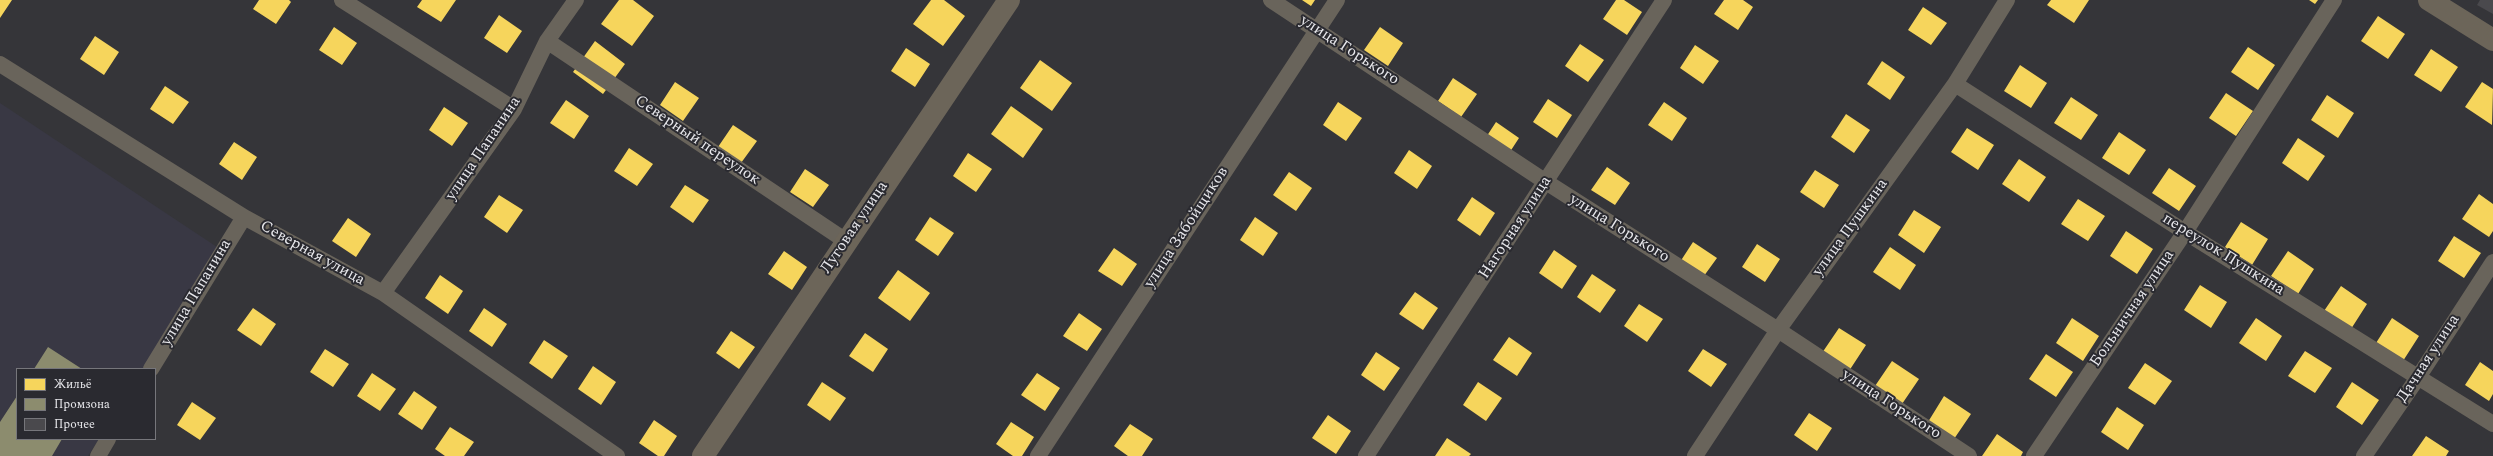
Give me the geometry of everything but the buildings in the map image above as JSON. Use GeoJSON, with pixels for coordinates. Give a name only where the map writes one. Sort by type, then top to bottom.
{"type":"FeatureCollection","features":[{"type":"Feature","properties":{"kind":"main road","name":"Луговая улица"},"geometry":{"type":"LineString","coordinates":[[703,456],[1008,0]]}},
{"type":"Feature","properties":{"kind":"main road"},"geometry":{"type":"LineString","coordinates":[[2430,0],[2493,40]]}},
{"type":"Feature","properties":{"kind":"street"},"geometry":{"type":"LineString","coordinates":[[342,0],[514,109]]}},
{"type":"Feature","properties":{"kind":"street","name":"улица Папанина"},"geometry":{"type":"LineString","coordinates":[[383,293],[514,109],[547,41],[576,0]]}},
{"type":"Feature","properties":{"kind":"street","name":"улица Горького"},"geometry":{"type":"LineString","coordinates":[[1271,0],[1546,182],[1778,330],[1969,456]]}},
{"type":"Feature","properties":{"kind":"street","name":"улица Забойщиков"},"geometry":{"type":"LineString","coordinates":[[1038,456],[1337,0]]}},
{"type":"Feature","properties":{"kind":"street","name":"Нагорная улица"},"geometry":{"type":"LineString","coordinates":[[1366,456],[1664,0]]}},
{"type":"Feature","properties":{"kind":"street","name":"улица Пушкина"},"geometry":{"type":"LineString","coordinates":[[1695,456],[1778,330],[1955,84],[2007,0]]}},
{"type":"Feature","properties":{"kind":"street","name":"Больничная улица"},"geometry":{"type":"LineString","coordinates":[[2034,456],[2185,232],[2334,0]]}},
{"type":"Feature","properties":{"kind":"street","name":"Северный переулок"},"geometry":{"type":"LineString","coordinates":[[547,41],[846,241]]}},
{"type":"Feature","properties":{"kind":"street","name":"Северная улица"},"geometry":{"type":"LineString","coordinates":[[0,64],[244,217],[383,293],[617,456]]}},
{"type":"Feature","properties":{"kind":"street","name":"переулок Пушкина"},"geometry":{"type":"LineString","coordinates":[[1955,84],[2185,232],[2419,376],[2493,424]]}},
{"type":"Feature","properties":{"kind":"street","name":"улица Папанина"},"geometry":{"type":"LineString","coordinates":[[152,368],[244,217]]}},
{"type":"Feature","properties":{"kind":"street","name":"Дачная улица"},"geometry":{"type":"LineString","coordinates":[[2364,456],[2419,376],[2493,262]]}},
{"type":"Feature","properties":{"kind":"street"},"geometry":{"type":"LineString","coordinates":[[98,456],[107,440]]}},
{"type":"Feature","properties":{"kind":"shaded area"},"geometry":{"type":"Polygon","coordinates":[[[0,103],[223,251],[146,368],[16,368],[16,440],[98,440],[88,456],[0,456],[0,103]]]}}]}
